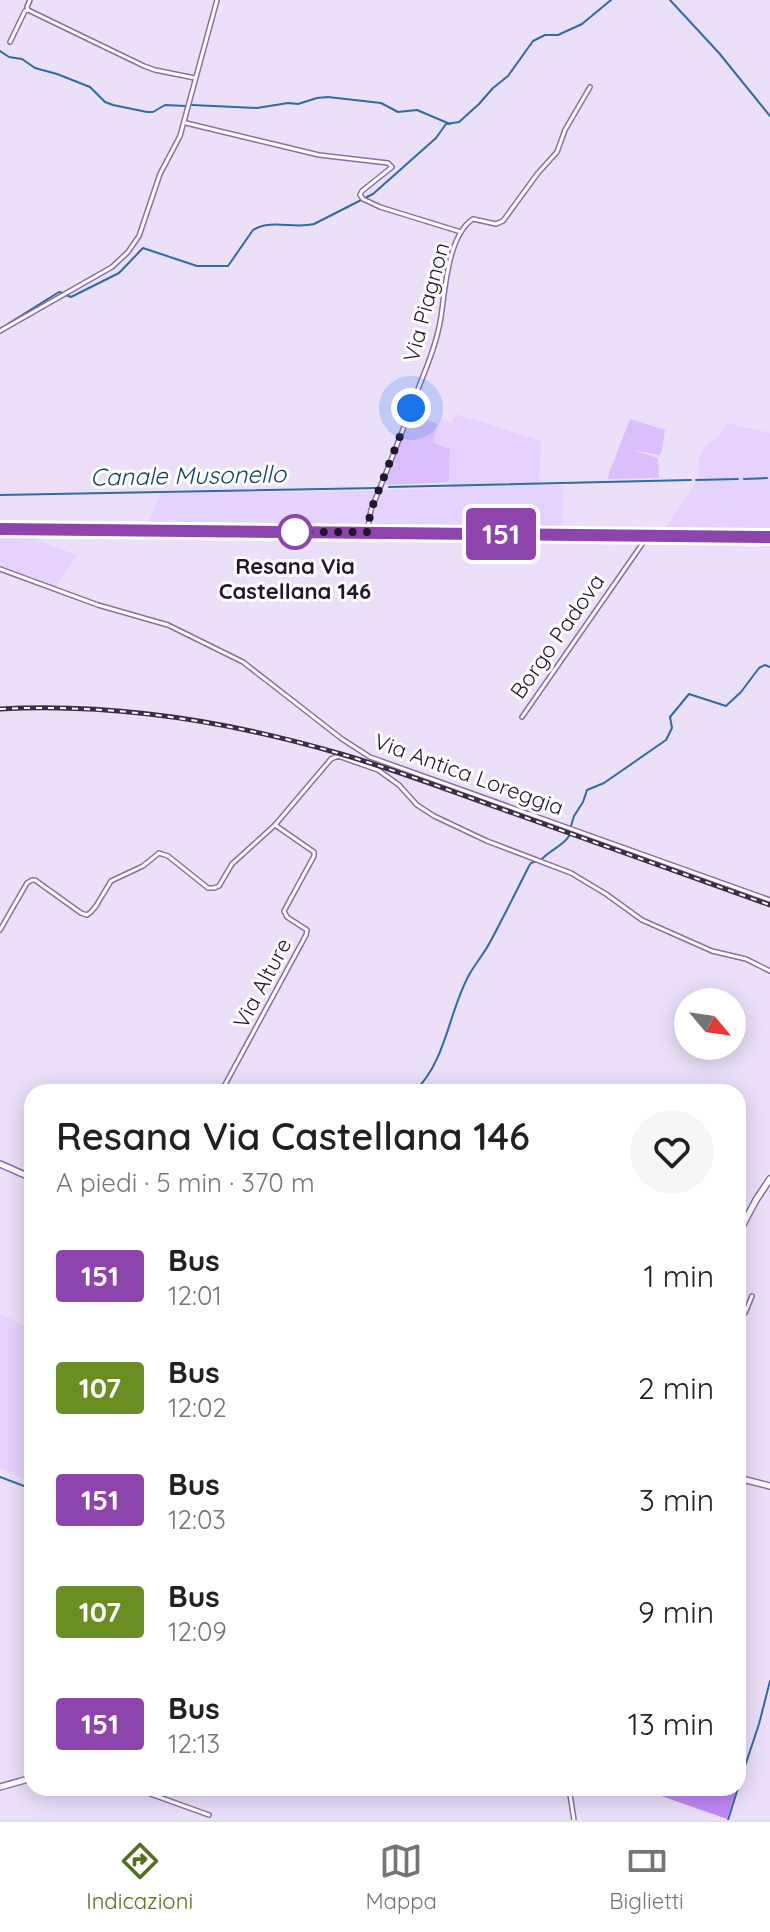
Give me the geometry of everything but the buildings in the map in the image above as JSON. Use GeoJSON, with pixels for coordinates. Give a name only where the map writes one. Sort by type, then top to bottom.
{"type":"FeatureCollection","features":[{"type":"Feature","properties":{"kind":"main road"},"geometry":{"type":"LineString","coordinates":[[0,529],[770,537]]}},
{"type":"Feature","properties":{"kind":"street"},"geometry":{"type":"LineString","coordinates":[[10,42],[28,10],[30,0]]}},
{"type":"Feature","properties":{"kind":"street"},"geometry":{"type":"LineString","coordinates":[[0,331],[106,271],[123,257],[139,236],[158,180],[185,122],[217,0]]}},
{"type":"Feature","properties":{"kind":"street"},"geometry":{"type":"LineString","coordinates":[[28,10],[155,70],[196,78]]}},
{"type":"Feature","properties":{"kind":"street","name":"Via Piagnon"},"geometry":{"type":"LineString","coordinates":[[367,532],[371,510],[432,352],[441,320],[449,265],[461,232],[473,219],[496,224],[503,221],[557,152],[568,125],[590,87]]}},
{"type":"Feature","properties":{"kind":"street"},"geometry":{"type":"LineString","coordinates":[[185,122],[319,155],[388,163],[392,167],[362,191],[360,195],[363,199],[461,232]]}},
{"type":"Feature","properties":{"kind":"street","name":"Borgo Padova"},"geometry":{"type":"LineString","coordinates":[[522,717],[647,536]]}},
{"type":"Feature","properties":{"kind":"street","name":"Via Antica Loreggia"},"geometry":{"type":"LineString","coordinates":[[0,569],[98,605],[168,625],[243,662],[370,757],[770,900]]}},
{"type":"Feature","properties":{"kind":"street"},"geometry":{"type":"LineString","coordinates":[[0,930],[27,883],[32,880],[87,915],[111,881],[143,866],[159,853],[168,856],[208,888],[216,887],[232,864],[275,825],[331,759],[338,756],[380,771],[422,808],[443,820],[487,841],[571,873],[642,920],[712,951],[753,961],[770,971]]}},
{"type":"Feature","properties":{"kind":"street","name":"Via Alture"},"geometry":{"type":"LineString","coordinates":[[225,1084],[307,930],[287,917],[284,911],[314,852],[275,825]]}},
{"type":"Feature","properties":{"kind":"street"},"geometry":{"type":"LineString","coordinates":[[0,1164],[24,1174]]}},
{"type":"Feature","properties":{"kind":"street"},"geometry":{"type":"LineString","coordinates":[[746,1219],[770,1179]]}},
{"type":"Feature","properties":{"kind":"street"},"geometry":{"type":"LineString","coordinates":[[746,1311],[752,1296]]}},
{"type":"Feature","properties":{"kind":"street"},"geometry":{"type":"LineString","coordinates":[[746,1480],[770,1486]]}},
{"type":"Feature","properties":{"kind":"street"},"geometry":{"type":"LineString","coordinates":[[0,1787],[24,1780]]}},
{"type":"Feature","properties":{"kind":"street"},"geometry":{"type":"LineString","coordinates":[[156,1796],[209,1815]]}},
{"type":"Feature","properties":{"kind":"street"},"geometry":{"type":"LineString","coordinates":[[570,1796],[574,1820]]}},
{"type":"Feature","properties":{"kind":"shaded area"},"geometry":{"type":"Polygon","coordinates":[[[455,414],[541,441],[539,485],[563,485],[562,532],[376,529],[371,518],[384,490],[450,488],[450,449],[433,442],[439,419],[452,423],[455,414]]]}},
{"type":"Feature","properties":{"kind":"shaded area"},"geometry":{"type":"Polygon","coordinates":[[[413,415],[438,424],[433,442],[450,449],[449,482],[385,485],[413,415]]]}},
{"type":"Feature","properties":{"kind":"shaded area"},"geometry":{"type":"Polygon","coordinates":[[[630,419],[665,430],[661,454],[633,450],[658,458],[659,478],[607,479],[630,419]]]}},
{"type":"Feature","properties":{"kind":"shaded area"},"geometry":{"type":"Polygon","coordinates":[[[728,423],[770,433],[770,533],[665,531],[695,484],[703,449],[718,437],[728,423]]]}},
{"type":"Feature","properties":{"kind":"shaded area"},"geometry":{"type":"Polygon","coordinates":[[[377,491],[359,529],[147,528],[161,493],[377,491]]]}},
{"type":"Feature","properties":{"kind":"shaded area"},"geometry":{"type":"Polygon","coordinates":[[[0,533],[42,534],[38,541],[77,555],[55,587],[0,569],[0,533]]]}},
{"type":"Feature","properties":{"kind":"shaded area"},"geometry":{"type":"Polygon","coordinates":[[[387,767],[770,902],[770,906],[383,770],[387,767]]]}},
{"type":"Feature","properties":{"kind":"shaded area"},"geometry":{"type":"Polygon","coordinates":[[[0,1314],[24,1325],[24,1479],[0,1468],[0,1314]]]}},
{"type":"Feature","properties":{"kind":"shaded area"},"geometry":{"type":"Polygon","coordinates":[[[661,1796],[734,1796],[727,1819],[661,1796]]]}},
{"type":"Feature","properties":{"kind":"waterway"},"geometry":{"type":"LineString","coordinates":[[66,295],[71,297],[119,273],[143,248],[197,266],[228,266],[253,230],[268,225],[314,224],[373,194],[436,138],[446,124],[459,122],[479,104],[508,76],[533,41],[545,35],[558,35],[582,24],[611,0]]}},
{"type":"Feature","properties":{"kind":"waterway"},"geometry":{"type":"LineString","coordinates":[[670,0],[719,53],[770,116]]}},
{"type":"Feature","properties":{"kind":"waterway"},"geometry":{"type":"LineString","coordinates":[[0,51],[9,57],[22,59],[35,68],[90,87],[105,102],[113,105],[147,112],[165,105],[186,106]]}},
{"type":"Feature","properties":{"kind":"waterway"},"geometry":{"type":"LineString","coordinates":[[192,105],[257,108],[328,97],[381,103],[398,112],[417,110],[450,124]]}},
{"type":"Feature","properties":{"kind":"waterway"},"geometry":{"type":"LineString","coordinates":[[0,329],[59,292],[63,293]]}},
{"type":"Feature","properties":{"kind":"waterway","name":"Canale Musonello"},"geometry":{"type":"LineString","coordinates":[[744,479],[767,478]]}},
{"type":"Feature","properties":{"kind":"waterway","name":"Canale Musonello"},"geometry":{"type":"LineString","coordinates":[[696,480],[738,479]]}},
{"type":"Feature","properties":{"kind":"waterway","name":"Canale Musonello"},"geometry":{"type":"LineString","coordinates":[[389,487],[691,480]]}},
{"type":"Feature","properties":{"kind":"waterway","name":"Canale Musonello"},"geometry":{"type":"LineString","coordinates":[[0,495],[377,488]]}},
{"type":"Feature","properties":{"kind":"waterway"},"geometry":{"type":"LineString","coordinates":[[571,826],[587,790],[604,783],[666,740],[672,728],[670,717],[689,694],[726,706],[759,668],[765,665],[770,667]]}},
{"type":"Feature","properties":{"kind":"waterway"},"geometry":{"type":"LineString","coordinates":[[542,859],[569,836]]}},
{"type":"Feature","properties":{"kind":"waterway"},"geometry":{"type":"LineString","coordinates":[[421,1084],[434,1066],[469,975],[489,944],[529,866],[537,861]]}},
{"type":"Feature","properties":{"kind":"waterway"},"geometry":{"type":"LineString","coordinates":[[0,1477],[24,1486]]}},
{"type":"Feature","properties":{"kind":"waterway"},"geometry":{"type":"LineString","coordinates":[[746,1763],[770,1681]]}},
{"type":"Feature","properties":{"kind":"waterway"},"geometry":{"type":"LineString","coordinates":[[728,1820],[736,1796]]}},
{"type":"Feature","properties":{"kind":"railway"},"geometry":{"type":"LineString","coordinates":[[0,709],[129,712],[215,724],[300,743],[406,775],[770,905]]}},
{"type":"Feature","properties":{"kind":"bus line","name":"151"},"geometry":{"type":"LineString","coordinates":[[0,529],[770,537]]}},
{"type":"Feature","properties":{"kind":"place","name":"Resana Via Castellana 146"},"geometry":{"type":"Point","coordinates":[295,532]}},
{"type":"Feature","properties":{"kind":"route"},"geometry":{"type":"LineString","coordinates":[[295,532],[367,532],[371,510],[411,408]]}}]}
